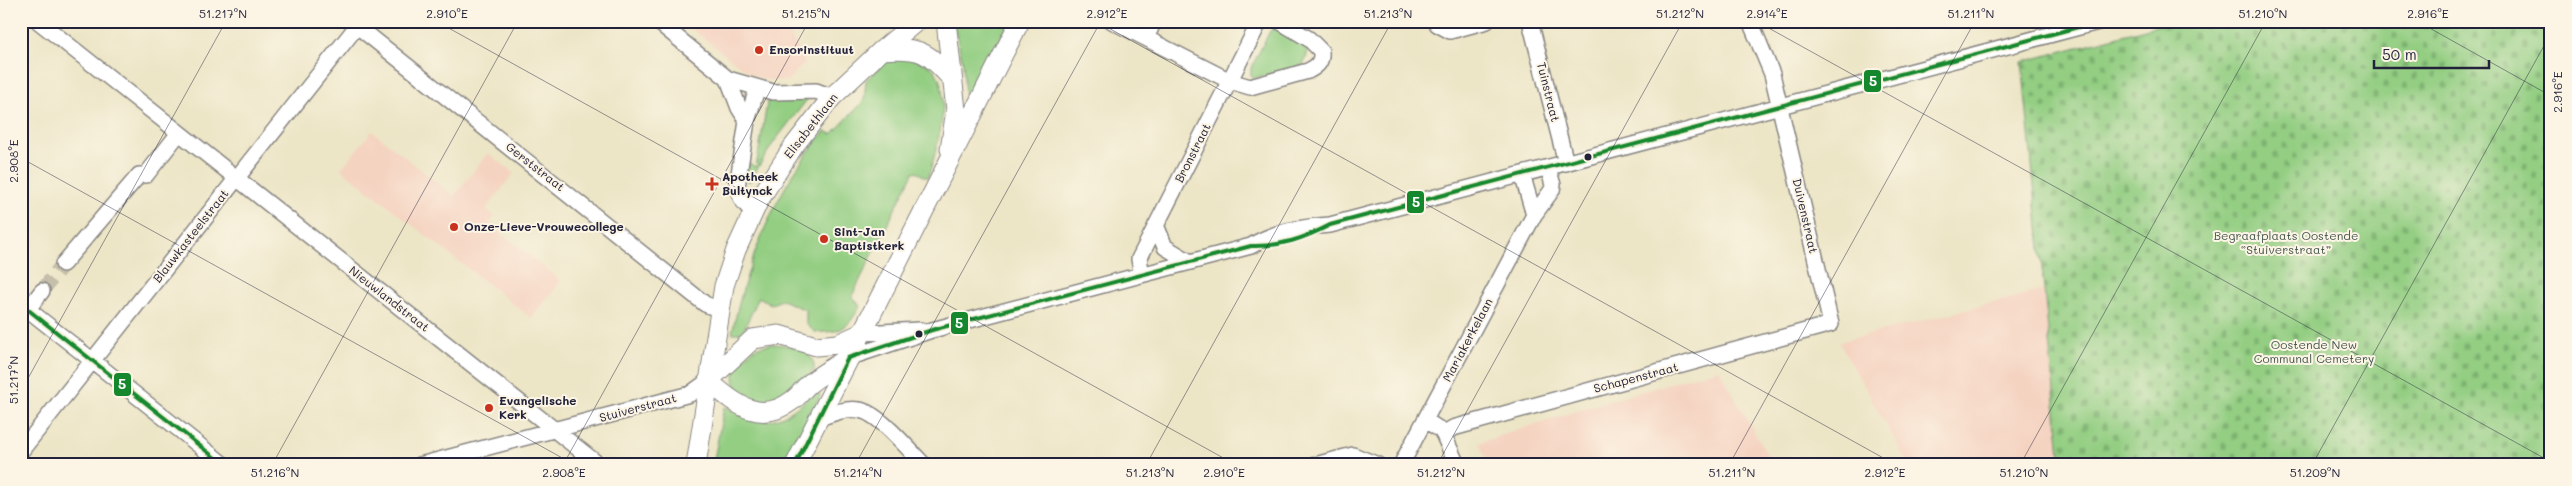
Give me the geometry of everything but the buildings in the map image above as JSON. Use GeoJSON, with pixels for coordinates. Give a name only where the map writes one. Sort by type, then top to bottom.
{"type":"FeatureCollection","features":[{"type":"Feature","properties":{"kind":"main road","name":"Elisabethlaan"},"geometry":{"type":"LineString","coordinates":[[696,465],[708,381],[729,268],[753,213],[793,147],[832,97],[882,50],[917,21]]}},
{"type":"Feature","properties":{"kind":"main road"},"geometry":{"type":"LineString","coordinates":[[944,172],[956,110],[946,21]]}},
{"type":"Feature","properties":{"kind":"main road"},"geometry":{"type":"LineString","coordinates":[[795,465],[1020,21]]}},
{"type":"Feature","properties":{"kind":"main road"},"geometry":{"type":"LineString","coordinates":[[882,50],[907,48],[928,54],[952,79]]}},
{"type":"Feature","properties":{"kind":"main road"},"geometry":{"type":"LineString","coordinates":[[848,358],[818,376],[793,400],[775,411],[758,412],[749,410],[708,381],[753,338],[779,335],[816,346],[838,344],[862,333]]}},
{"type":"Feature","properties":{"kind":"street","name":"Nieuwlandstraat"},"geometry":{"type":"LineString","coordinates":[[38,21],[599,465]]}},
{"type":"Feature","properties":{"kind":"street"},"geometry":{"type":"LineString","coordinates":[[657,21],[728,79],[739,108],[747,121]]}},
{"type":"Feature","properties":{"kind":"street"},"geometry":{"type":"LineString","coordinates":[[1112,21],[1230,81],[1250,87],[1308,71],[1317,67],[1322,59],[1321,51],[1308,39],[1279,21]]}},
{"type":"Feature","properties":{"kind":"street"},"geometry":{"type":"LineString","coordinates":[[1146,38],[1154,21]]}},
{"type":"Feature","properties":{"kind":"street","name":"Bronstraat"},"geometry":{"type":"LineString","coordinates":[[1142,275],[1139,259],[1260,21]]}},
{"type":"Feature","properties":{"kind":"street"},"geometry":{"type":"LineString","coordinates":[[1436,21],[1436,24],[1450,32],[1487,21]]}},
{"type":"Feature","properties":{"kind":"street","name":"Tuinstraat"},"geometry":{"type":"LineString","coordinates":[[1530,21],[1566,163]]}},
{"type":"Feature","properties":{"kind":"street","name":"Duivenstraat"},"geometry":{"type":"LineString","coordinates":[[1750,21],[1772,74],[1831,324]]}},
{"type":"Feature","properties":{"kind":"street"},"geometry":{"type":"LineString","coordinates":[[848,358],[932,330],[1251,246],[1265,247],[1311,236],[1330,225],[2102,21]]}},
{"type":"Feature","properties":{"kind":"street","name":"Blauwkasteelstraat"},"geometry":{"type":"LineString","coordinates":[[21,451],[237,179],[356,23]]}},
{"type":"Feature","properties":{"kind":"street","name":"Gerststraat"},"geometry":{"type":"LineString","coordinates":[[356,23],[705,304],[720,310]]}},
{"type":"Feature","properties":{"kind":"street"},"geometry":{"type":"LineString","coordinates":[[728,79],[738,80],[756,89],[773,92],[816,91],[832,97]]}},
{"type":"Feature","properties":{"kind":"street"},"geometry":{"type":"LineString","coordinates":[[753,213],[742,200],[737,187],[747,121],[756,89]]}},
{"type":"Feature","properties":{"kind":"street"},"geometry":{"type":"LineString","coordinates":[[63,264],[139,175],[146,175],[179,133]]}},
{"type":"Feature","properties":{"kind":"street","name":"Mariakerkelaan"},"geometry":{"type":"LineString","coordinates":[[1401,465],[1534,216],[1552,190],[1553,184],[1548,168]]}},
{"type":"Feature","properties":{"kind":"street"},"geometry":{"type":"LineString","coordinates":[[1522,174],[1534,216]]}},
{"type":"Feature","properties":{"kind":"street"},"geometry":{"type":"LineString","coordinates":[[1156,225],[1165,247],[1190,262]]}},
{"type":"Feature","properties":{"kind":"street"},"geometry":{"type":"LineString","coordinates":[[42,291],[25,306],[224,465]]}},
{"type":"Feature","properties":{"kind":"street","name":"Schapenstraat"},"geometry":{"type":"LineString","coordinates":[[1443,434],[1453,428],[1831,324]]}},
{"type":"Feature","properties":{"kind":"street"},"geometry":{"type":"LineString","coordinates":[[862,333],[932,330]]}},
{"type":"Feature","properties":{"kind":"street","name":"Stuiverstraat"},"geometry":{"type":"LineString","coordinates":[[420,465],[690,394],[708,381]]}},
{"type":"Feature","properties":{"kind":"street"},"geometry":{"type":"LineString","coordinates":[[817,419],[843,410],[860,410],[874,416],[924,465]]}},
{"type":"Feature","properties":{"kind":"street"},"geometry":{"type":"LineString","coordinates":[[1425,420],[1438,427],[1443,434],[1457,465]]}},
{"type":"Feature","properties":{"kind":"street"},"geometry":{"type":"LineString","coordinates":[[1315,465],[1353,455],[1378,465]]}},
{"type":"Feature","properties":{"kind":"shaded area","name":"Ensorinstituut"},"geometry":{"type":"Polygon","coordinates":[[[681,21],[783,21],[805,63],[787,81],[767,80],[752,75],[681,21]]]}},
{"type":"Feature","properties":{"kind":"shaded area","name":"Onze-Lieve-Vrouwecollege"},"geometry":{"type":"Polygon","coordinates":[[[372,131],[454,196],[488,153],[514,173],[486,209],[495,216],[489,224],[561,281],[531,318],[341,169],[372,131]]]}},
{"type":"Feature","properties":{"kind":"shaded area"},"geometry":{"type":"Polygon","coordinates":[[[2044,290],[2061,465],[1909,465],[1839,342],[2044,290]]]}},
{"type":"Feature","properties":{"kind":"shaded area"},"geometry":{"type":"Polygon","coordinates":[[[1719,369],[1773,465],[1489,465],[1479,443],[1595,405],[1719,369]]]}},
{"type":"Feature","properties":{"kind":"green space"},"geometry":{"type":"Polygon","coordinates":[[[953,21],[1010,21],[968,100],[965,98],[963,63],[953,21]]]}},
{"type":"Feature","properties":{"kind":"green space","name":"Begraafplaats Oostende “Stuiverstraat”"},"geometry":{"type":"Polygon","coordinates":[[[2175,21],[2551,21],[2551,465],[2061,465],[2022,62],[2175,21]]]}},
{"type":"Feature","properties":{"kind":"green space"},"geometry":{"type":"Polygon","coordinates":[[[1275,27],[1295,37],[1305,46],[1306,58],[1302,66],[1254,78],[1251,75],[1251,68],[1270,31],[1275,27]]]}},
{"type":"Feature","properties":{"kind":"green space"},"geometry":{"type":"Polygon","coordinates":[[[904,55],[933,68],[935,71],[943,95],[941,124],[928,178],[914,171],[852,296],[860,306],[856,314],[842,328],[831,332],[815,332],[806,324],[806,310],[782,300],[771,304],[759,297],[744,329],[740,333],[732,333],[746,278],[755,252],[778,201],[792,177],[807,153],[825,131],[832,134],[864,101],[866,80],[885,63],[904,55]]]}},
{"type":"Feature","properties":{"kind":"green space"},"geometry":{"type":"Polygon","coordinates":[[[809,97],[774,142],[749,182],[746,179],[747,163],[756,167],[768,98],[809,97]]]}},
{"type":"Feature","properties":{"kind":"green space"},"geometry":{"type":"Polygon","coordinates":[[[773,344],[794,347],[807,353],[814,364],[814,371],[794,389],[776,400],[763,403],[749,399],[738,390],[735,384],[736,369],[741,361],[754,349],[773,344]]]}},
{"type":"Feature","properties":{"kind":"green space"},"geometry":{"type":"Polygon","coordinates":[[[815,390],[819,392],[820,396],[785,465],[713,465],[724,407],[748,419],[768,421],[777,419],[793,410],[815,390]]]}},
{"type":"Feature","properties":{"kind":"tunnel"},"geometry":{"type":"LineString","coordinates":[[42,291],[63,264]]}},
{"type":"Feature","properties":{"kind":"transit line","name":"5"},"geometry":{"type":"LineString","coordinates":[[795,465],[848,358],[932,330],[1251,246],[1272,245],[1292,241],[1330,225],[2101,21]]}},
{"type":"Feature","properties":{"kind":"transit line","name":"5"},"geometry":{"type":"LineString","coordinates":[[21,304],[224,465]]}},
{"type":"Feature","properties":{"kind":"place","name":"Ensorinstituut"},"geometry":{"type":"Point","coordinates":[759,50]}},
{"type":"Feature","properties":{"kind":"place","name":"Apotheek Bultynck"},"geometry":{"type":"Point","coordinates":[712,184]}},
{"type":"Feature","properties":{"kind":"place","name":"Onze-Lieve-Vrouwecollege"},"geometry":{"type":"Point","coordinates":[454,227]}},
{"type":"Feature","properties":{"kind":"place","name":"Sint-Jan Baptistkerk"},"geometry":{"type":"Point","coordinates":[824,239]}},
{"type":"Feature","properties":{"kind":"place","name":"Evangelische Kerk"},"geometry":{"type":"Point","coordinates":[489,408]}},
{"type":"Feature","properties":{"kind":"park label","name":"Oostende New Communal Cemetery"},"geometry":{"type":"Point","coordinates":[2314,352]}}]}
